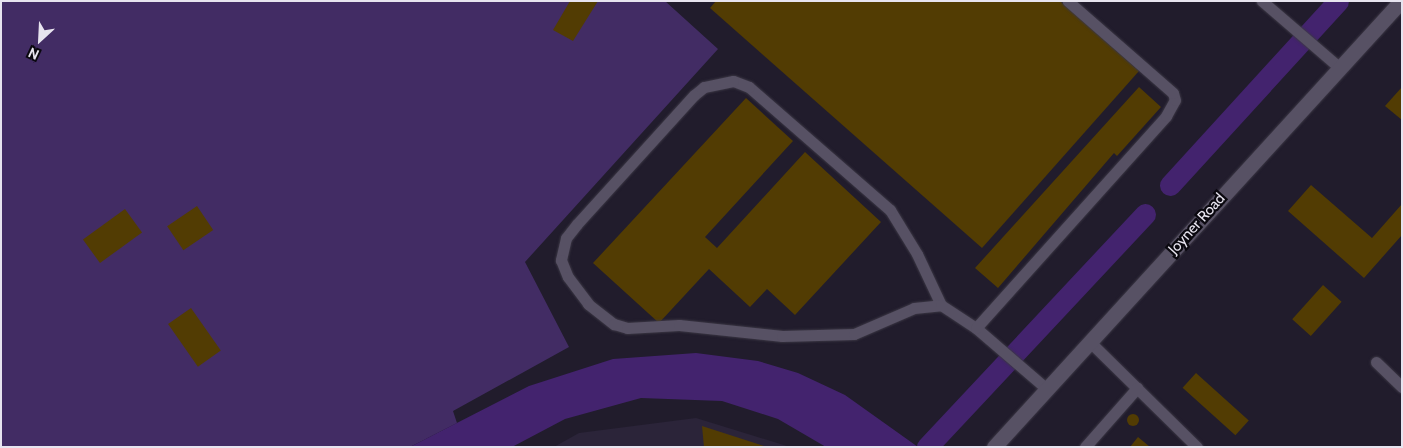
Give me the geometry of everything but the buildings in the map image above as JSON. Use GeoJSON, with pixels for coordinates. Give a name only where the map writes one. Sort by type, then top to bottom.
{"type":"FeatureCollection","features":[{"type":"Feature","properties":{"kind":"street","name":"Joyner Road"},"geometry":{"type":"LineString","coordinates":[[994,447],[1400,1]]}},
{"type":"Feature","properties":{"kind":"lane"},"geometry":{"type":"LineString","coordinates":[[976,328],[1166,116],[1175,100],[1173,93],[1068,1]]}},
{"type":"Feature","properties":{"kind":"lane"},"geometry":{"type":"LineString","coordinates":[[1262,1],[1340,68]]}},
{"type":"Feature","properties":{"kind":"lane"},"geometry":{"type":"LineString","coordinates":[[941,306],[914,308],[854,334],[782,336],[671,325],[627,328],[614,324],[588,304],[568,277],[561,260],[566,238],[571,231],[694,95],[704,87],[733,81],[750,87],[890,210],[917,254],[941,306],[976,328],[1047,389]]}},
{"type":"Feature","properties":{"kind":"lane"},"geometry":{"type":"LineString","coordinates":[[1090,342],[1196,447]]}},
{"type":"Feature","properties":{"kind":"lane"},"geometry":{"type":"LineString","coordinates":[[1376,362],[1402,386]]}},
{"type":"Feature","properties":{"kind":"lane"},"geometry":{"type":"LineString","coordinates":[[1085,447],[1137,388]]}},
{"type":"Feature","properties":{"kind":"shaded area"},"geometry":{"type":"Polygon","coordinates":[[[1,1],[665,1],[718,49],[525,262],[569,347],[453,411],[457,423],[410,447],[1,447],[1,1]]]}},
{"type":"Feature","properties":{"kind":"shaded area"},"geometry":{"type":"Polygon","coordinates":[[[696,353],[758,361],[798,373],[845,395],[918,447],[826,447],[778,419],[722,401],[641,398],[565,419],[512,447],[410,447],[529,386],[613,359],[696,353]]]}},
{"type":"Feature","properties":{"kind":"shaded area"},"geometry":{"type":"Polygon","coordinates":[[[696,418],[790,447],[554,447],[579,433],[696,418]]]}},
{"type":"Feature","properties":{"kind":"waterway"},"geometry":{"type":"LineString","coordinates":[[1170,185],[1338,1]]}},
{"type":"Feature","properties":{"kind":"waterway"},"geometry":{"type":"LineString","coordinates":[[927,447],[1145,214]]}}]}
